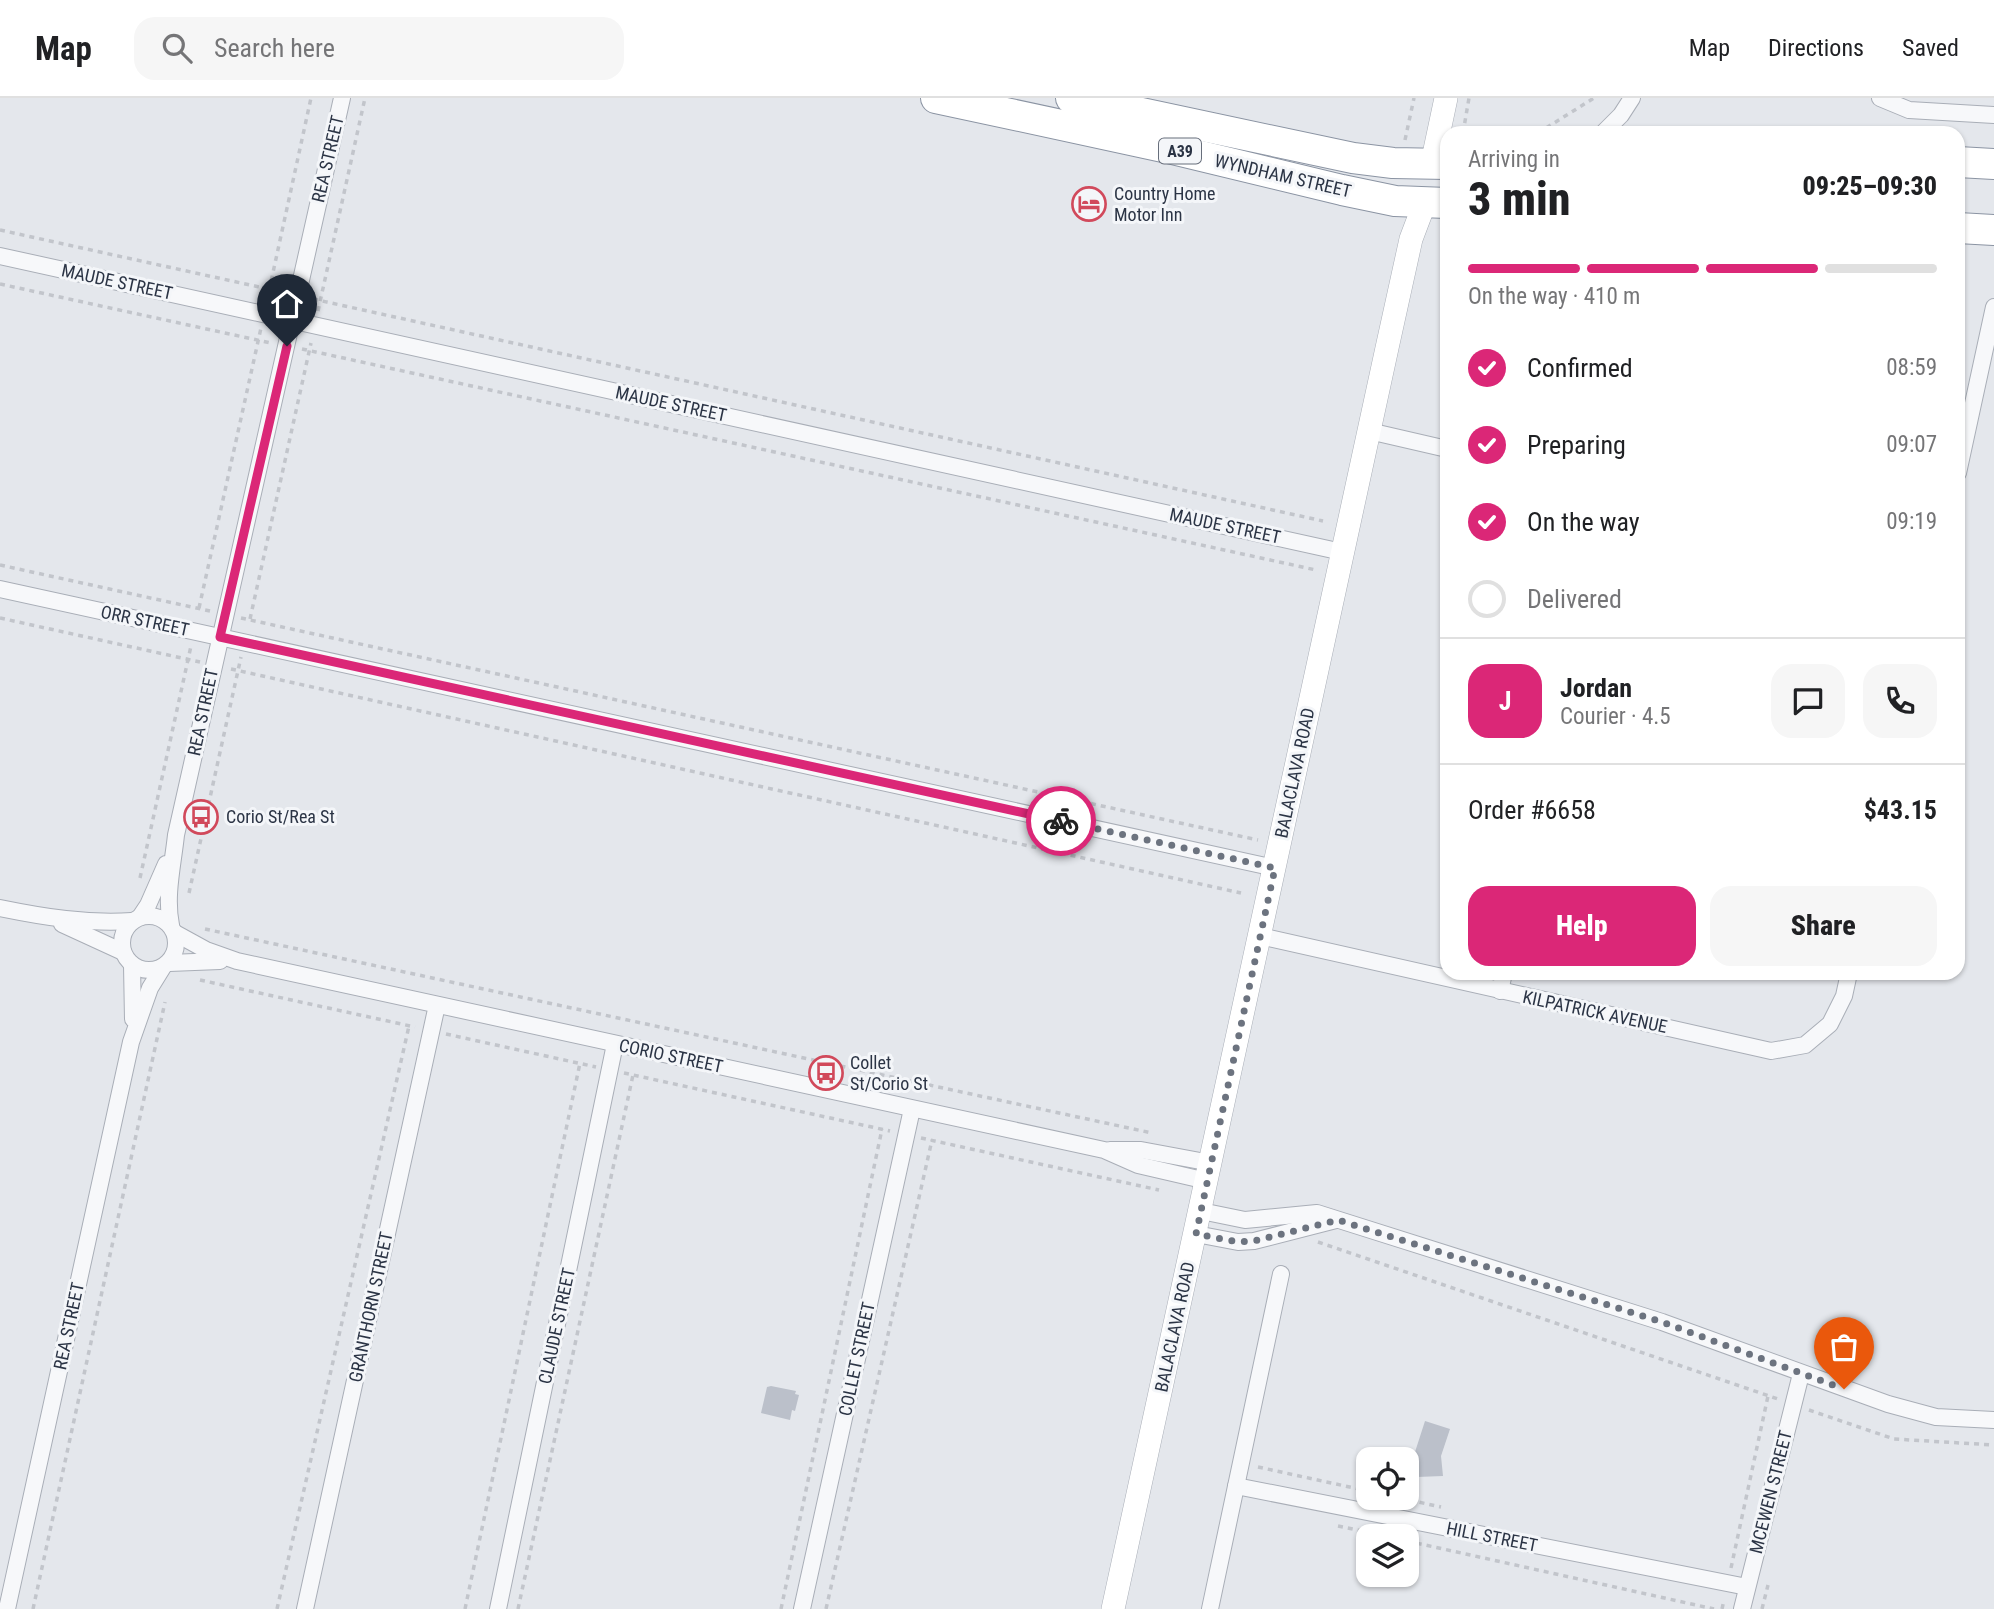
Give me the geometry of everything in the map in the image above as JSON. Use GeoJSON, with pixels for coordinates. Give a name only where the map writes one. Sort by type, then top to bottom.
{"type":"FeatureCollection","features":[{"type":"Feature","properties":{"kind":"highway","name":"WYNDHAM STREET"},"geometry":{"type":"LineString","coordinates":[[936,98],[1168,148],[1342,190],[1385,199],[1436,203]]}},
{"type":"Feature","properties":{"kind":"highway","name":"WYNDHAM STREET"},"geometry":{"type":"LineString","coordinates":[[1071,98],[1353,158],[1440,164]]}},
{"type":"Feature","properties":{"kind":"highway"},"geometry":{"type":"LineString","coordinates":[[1965,162],[1994,164]]}},
{"type":"Feature","properties":{"kind":"highway"},"geometry":{"type":"LineString","coordinates":[[1436,203],[1440,164]]}},
{"type":"Feature","properties":{"kind":"highway"},"geometry":{"type":"LineString","coordinates":[[1965,228],[1994,230]]}},
{"type":"Feature","properties":{"kind":"main road"},"geometry":{"type":"LineString","coordinates":[[1443,126],[1446,98]]}},
{"type":"Feature","properties":{"kind":"main road","name":"BALACLAVA ROAD"},"geometry":{"type":"LineString","coordinates":[[1113,1609],[1411,239],[1436,203]]}},
{"type":"Feature","properties":{"kind":"street","name":"REA STREET"},"geometry":{"type":"LineString","coordinates":[[173,929],[168,914],[176,835],[342,98]]}},
{"type":"Feature","properties":{"kind":"street"},"geometry":{"type":"LineString","coordinates":[[1610,126],[1632,98]]}},
{"type":"Feature","properties":{"kind":"street"},"geometry":{"type":"LineString","coordinates":[[1880,98],[1909,110],[1994,114]]}},
{"type":"Feature","properties":{"kind":"street","name":"MAUDE STREET"},"geometry":{"type":"LineString","coordinates":[[0,257],[1342,552]]}},
{"type":"Feature","properties":{"kind":"street"},"geometry":{"type":"LineString","coordinates":[[1965,441],[1994,307]]}},
{"type":"Feature","properties":{"kind":"street"},"geometry":{"type":"LineString","coordinates":[[1369,431],[1440,447]]}},
{"type":"Feature","properties":{"kind":"street","name":"ORR STREET"},"geometry":{"type":"LineString","coordinates":[[0,589],[1275,868]]}},
{"type":"Feature","properties":{"kind":"street","name":"REA STREET"},"geometry":{"type":"LineString","coordinates":[[136,919],[159,883],[176,835]]}},
{"type":"Feature","properties":{"kind":"street"},"geometry":{"type":"LineString","coordinates":[[0,908],[47,918],[109,923],[156,916],[173,929],[176,948],[166,965],[147,971],[104,942],[47,918]]}},
{"type":"Feature","properties":{"kind":"street"},"geometry":{"type":"LineString","coordinates":[[128,958],[123,935],[136,919]]}},
{"type":"Feature","properties":{"kind":"street","name":"CORIO STREET"},"geometry":{"type":"LineString","coordinates":[[173,929],[206,950],[237,961],[1104,1150],[1138,1166],[1209,1172]]}},
{"type":"Feature","properties":{"kind":"street","name":"KILPATRICK AVENUE"},"geometry":{"type":"LineString","coordinates":[[1260,936],[1440,977]]}},
{"type":"Feature","properties":{"kind":"street","name":"REA STREET"},"geometry":{"type":"LineString","coordinates":[[7,1609],[131,1042],[135,1001],[128,958]]}},
{"type":"Feature","properties":{"kind":"street","name":"CORIO STREET"},"geometry":{"type":"LineString","coordinates":[[166,965],[237,961]]}},
{"type":"Feature","properties":{"kind":"street","name":"REA STREET"},"geometry":{"type":"LineString","coordinates":[[131,1042],[150,988],[166,965]]}},
{"type":"Feature","properties":{"kind":"street","name":"KILPATRICK AVENUE"},"geometry":{"type":"LineString","coordinates":[[1452,980],[1771,1051],[1805,1045],[1830,1024],[1844,996],[1847,980]]}},
{"type":"Feature","properties":{"kind":"street"},"geometry":{"type":"LineString","coordinates":[[1500,991],[1502,980]]}},
{"type":"Feature","properties":{"kind":"street","name":"GRANTHORN STREET"},"geometry":{"type":"LineString","coordinates":[[306,1609],[437,1005]]}},
{"type":"Feature","properties":{"kind":"street","name":"CLAUDE STREET"},"geometry":{"type":"LineString","coordinates":[[498,1609],[615,1044]]}},
{"type":"Feature","properties":{"kind":"street","name":"COLLET STREET"},"geometry":{"type":"LineString","coordinates":[[802,1609],[912,1109]]}},
{"type":"Feature","properties":{"kind":"street"},"geometry":{"type":"LineString","coordinates":[[1198,1223],[1317,1213],[1662,1322],[1888,1404],[1936,1417],[1994,1420]]}},
{"type":"Feature","properties":{"kind":"street"},"geometry":{"type":"LineString","coordinates":[[1198,1223],[1238,1242],[1254,1241],[1338,1220]]}},
{"type":"Feature","properties":{"kind":"street"},"geometry":{"type":"LineString","coordinates":[[1210,1609],[1280,1274]]}},
{"type":"Feature","properties":{"kind":"street","name":"MCEWEN STREET"},"geometry":{"type":"LineString","coordinates":[[1742,1609],[1801,1374]]}},
{"type":"Feature","properties":{"kind":"street","name":"HILL STREET"},"geometry":{"type":"LineString","coordinates":[[1236,1486],[1747,1587]]}},
{"type":"Feature","properties":{"kind":"path"},"geometry":{"type":"LineString","coordinates":[[139,883],[311,98]]}},
{"type":"Feature","properties":{"kind":"path"},"geometry":{"type":"LineString","coordinates":[[189,893],[365,98]]}},
{"type":"Feature","properties":{"kind":"path"},"geometry":{"type":"LineString","coordinates":[[1404,145],[1414,98]]}},
{"type":"Feature","properties":{"kind":"path"},"geometry":{"type":"LineString","coordinates":[[1464,126],[1469,98]]}},
{"type":"Feature","properties":{"kind":"path"},"geometry":{"type":"LineString","coordinates":[[1549,126],[1594,98]]}},
{"type":"Feature","properties":{"kind":"path"},"geometry":{"type":"LineString","coordinates":[[0,230],[1323,521]]}},
{"type":"Feature","properties":{"kind":"path"},"geometry":{"type":"LineString","coordinates":[[0,284],[1316,570]]}},
{"type":"Feature","properties":{"kind":"path"},"geometry":{"type":"LineString","coordinates":[[0,565],[1258,839]]}},
{"type":"Feature","properties":{"kind":"path"},"geometry":{"type":"LineString","coordinates":[[0,618],[1241,893]]}},
{"type":"Feature","properties":{"kind":"path"},"geometry":{"type":"LineString","coordinates":[[197,927],[1158,1134]]}},
{"type":"Feature","properties":{"kind":"path"},"geometry":{"type":"LineString","coordinates":[[187,977],[1158,1189]]}},
{"type":"Feature","properties":{"kind":"path"},"geometry":{"type":"LineString","coordinates":[[33,1609],[165,1002]]}},
{"type":"Feature","properties":{"kind":"path"},"geometry":{"type":"LineString","coordinates":[[277,1609],[409,1026]]}},
{"type":"Feature","properties":{"kind":"path"},"geometry":{"type":"LineString","coordinates":[[465,1609],[580,1063]]}},
{"type":"Feature","properties":{"kind":"path"},"geometry":{"type":"LineString","coordinates":[[518,1609],[633,1075]]}},
{"type":"Feature","properties":{"kind":"path"},"geometry":{"type":"LineString","coordinates":[[781,1609],[882,1129]]}},
{"type":"Feature","properties":{"kind":"path"},"geometry":{"type":"LineString","coordinates":[[826,1609],[932,1140]]}},
{"type":"Feature","properties":{"kind":"path"},"geometry":{"type":"LineString","coordinates":[[1318,1242],[1894,1439],[1994,1445]]}},
{"type":"Feature","properties":{"kind":"path"},"geometry":{"type":"LineString","coordinates":[[1722,1609],[1768,1396]]}},
{"type":"Feature","properties":{"kind":"path"},"geometry":{"type":"LineString","coordinates":[[1256,1466],[1356,1488]]}},
{"type":"Feature","properties":{"kind":"path"},"geometry":{"type":"LineString","coordinates":[[1419,1544],[1714,1609]]}},
{"type":"Feature","properties":{"kind":"building"},"geometry":{"type":"Polygon","coordinates":[[[767,1387],[796,1391],[795,1394],[799,1395],[790,1420],[761,1413],[767,1387]]]}},
{"type":"Feature","properties":{"kind":"building"},"geometry":{"type":"Polygon","coordinates":[[[1425,1421],[1450,1429],[1441,1456],[1443,1476],[1419,1477],[1419,1447],[1417,1447],[1425,1421]]]}},
{"type":"Feature","properties":{"kind":"way so far"},"geometry":{"type":"LineString","coordinates":[[1061,821],[1275,868],[1196,1234],[1238,1242],[1254,1241],[1338,1220],[1662,1322],[1844,1389]]}},
{"type":"Feature","properties":{"kind":"place","name":"Country Home Motor Inn"},"geometry":{"type":"Point","coordinates":[1089,204]}},
{"type":"Feature","properties":{"kind":"place","name":"Corio St/Rea St"},"geometry":{"type":"Point","coordinates":[201,817]}},
{"type":"Feature","properties":{"kind":"place","name":"Collet St/Corio St"},"geometry":{"type":"Point","coordinates":[826,1073]}},
{"type":"Feature","properties":{"kind":"route"},"geometry":{"type":"LineString","coordinates":[[287,346],[220,637],[1061,821]]}}]}
